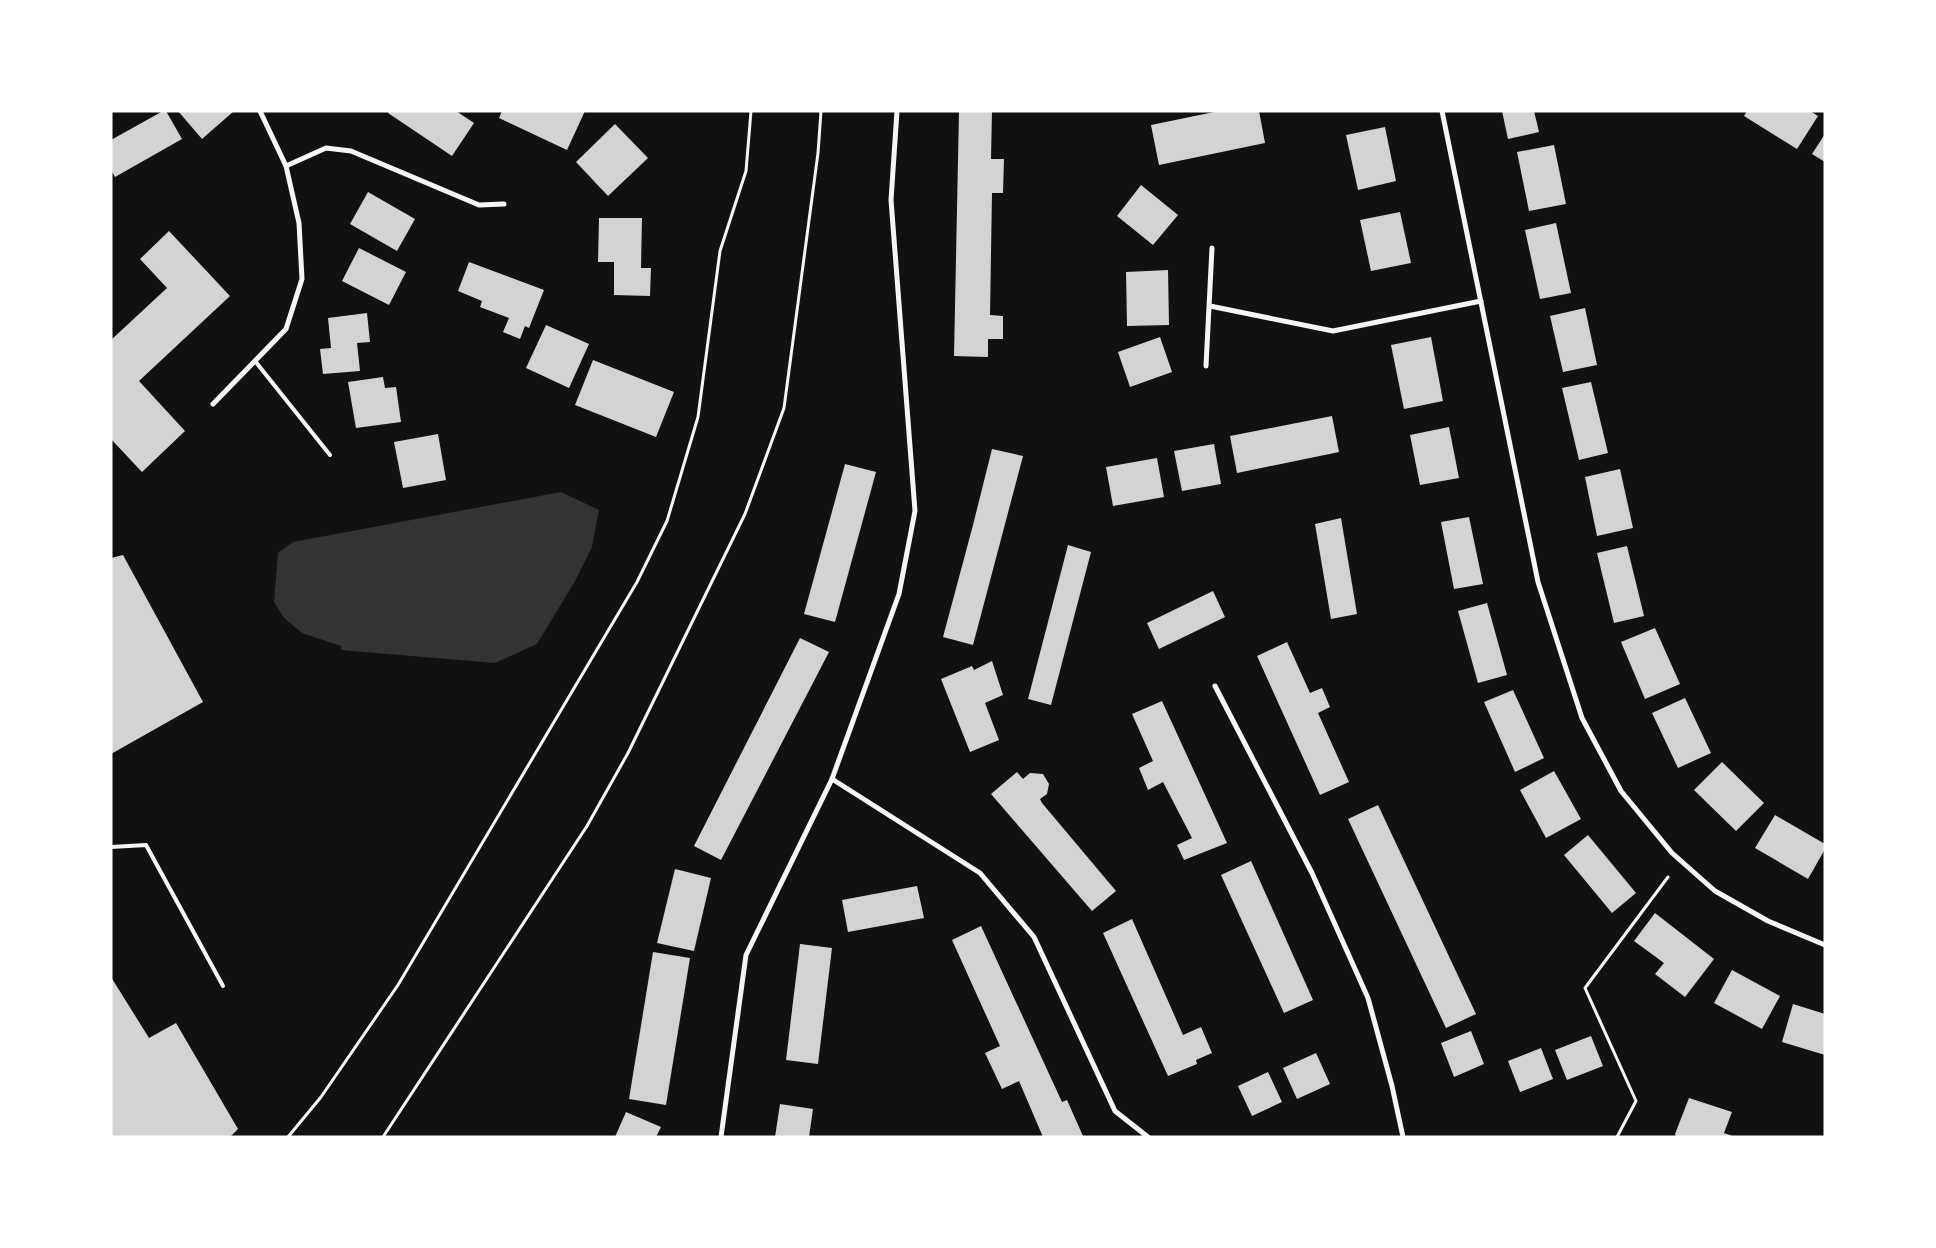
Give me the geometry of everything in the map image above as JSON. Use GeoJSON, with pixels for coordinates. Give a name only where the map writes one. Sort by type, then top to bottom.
{"type":"FeatureCollection","features":[{"type":"Feature","properties":{"kind":"street"},"geometry":{"type":"LineString","coordinates":[[213,404],[286,329],[302,279],[299,223],[286,166],[260,111]]}},
{"type":"Feature","properties":{"kind":"street"},"geometry":{"type":"LineString","coordinates":[[721,1137],[746,956],[832,779],[899,594],[915,511],[891,200],[897,111]]}},
{"type":"Feature","properties":{"kind":"street"},"geometry":{"type":"LineString","coordinates":[[1442,111],[1538,582],[1582,718],[1620,791],[1680,861],[1714,891],[1768,921],[1825,945]]}},
{"type":"Feature","properties":{"kind":"street"},"geometry":{"type":"LineString","coordinates":[[286,166],[326,148],[351,151],[479,205],[504,204]]}},
{"type":"Feature","properties":{"kind":"street"},"geometry":{"type":"LineString","coordinates":[[1206,366],[1212,248]]}},
{"type":"Feature","properties":{"kind":"street"},"geometry":{"type":"LineString","coordinates":[[1210,306],[1334,330],[1482,301]]}},
{"type":"Feature","properties":{"kind":"street"},"geometry":{"type":"LineString","coordinates":[[1215,686],[1312,873],[1368,998],[1392,1086],[1403,1137]]}},
{"type":"Feature","properties":{"kind":"street"},"geometry":{"type":"LineString","coordinates":[[832,779],[980,873],[1034,937],[1114,1111],[1148,1137]]}},
{"type":"Feature","properties":{"kind":"lane"},"geometry":{"type":"LineString","coordinates":[[255,361],[330,455]]}},
{"type":"Feature","properties":{"kind":"lane"},"geometry":{"type":"LineString","coordinates":[[111,847],[146,845],[223,986]]}},
{"type":"Feature","properties":{"kind":"path"},"geometry":{"type":"LineString","coordinates":[[288,1137],[321,1098],[398,985],[637,582],[667,521],[698,417],[720,251],[746,171],[751,111]]}},
{"type":"Feature","properties":{"kind":"path"},"geometry":{"type":"LineString","coordinates":[[383,1137],[587,826],[628,753],[745,514],[784,408],[818,153],[821,111]]}},
{"type":"Feature","properties":{"kind":"path"},"geometry":{"type":"LineString","coordinates":[[1617,1137],[1636,1101],[1585,988],[1680,861]]}},
{"type":"Feature","properties":{"kind":"shaded area"},"geometry":{"type":"Polygon","coordinates":[[[561,492],[599,510],[592,547],[575,581],[537,644],[495,663],[341,650],[341,646],[302,633],[284,618],[274,602],[278,553],[293,542],[561,492]]]}},
{"type":"Feature","properties":{"kind":"building"},"geometry":{"type":"Polygon","coordinates":[[[166,111],[182,139],[115,177],[111,170],[111,140],[166,111]]]}},
{"type":"Feature","properties":{"kind":"building"},"geometry":{"type":"Polygon","coordinates":[[[178,111],[234,111],[202,139],[178,111]]]}},
{"type":"Feature","properties":{"kind":"building"},"geometry":{"type":"Polygon","coordinates":[[[389,111],[456,111],[474,123],[452,156],[388,113],[389,111]]]}},
{"type":"Feature","properties":{"kind":"building"},"geometry":{"type":"Polygon","coordinates":[[[502,111],[585,111],[567,150],[499,118],[502,111]]]}},
{"type":"Feature","properties":{"kind":"building"},"geometry":{"type":"Polygon","coordinates":[[[959,111],[992,111],[991,159],[1004,159],[1003,193],[992,193],[990,315],[1003,316],[1003,339],[988,339],[988,357],[954,356],[959,111]]]}},
{"type":"Feature","properties":{"kind":"building"},"geometry":{"type":"Polygon","coordinates":[[[1219,111],[1259,111],[1265,143],[1159,165],[1151,125],[1219,111]]]}},
{"type":"Feature","properties":{"kind":"building"},"geometry":{"type":"Polygon","coordinates":[[[1502,111],[1534,111],[1539,132],[1508,139],[1502,111]]]}},
{"type":"Feature","properties":{"kind":"building"},"geometry":{"type":"Polygon","coordinates":[[[1747,111],[1810,111],[1818,116],[1797,149],[1744,116],[1747,111]]]}},
{"type":"Feature","properties":{"kind":"building"},"geometry":{"type":"Polygon","coordinates":[[[615,124],[648,158],[608,196],[576,162],[615,124]]]}},
{"type":"Feature","properties":{"kind":"building"},"geometry":{"type":"Polygon","coordinates":[[[1385,127],[1396,181],[1358,190],[1346,135],[1385,127]]]}},
{"type":"Feature","properties":{"kind":"building"},"geometry":{"type":"Polygon","coordinates":[[[1825,134],[1825,162],[1812,154],[1825,134]]]}},
{"type":"Feature","properties":{"kind":"building"},"geometry":{"type":"Polygon","coordinates":[[[1554,145],[1566,204],[1529,211],[1517,152],[1554,145]]]}},
{"type":"Feature","properties":{"kind":"building"},"geometry":{"type":"Polygon","coordinates":[[[1141,185],[1178,215],[1153,245],[1117,216],[1141,185]]]}},
{"type":"Feature","properties":{"kind":"building"},"geometry":{"type":"Polygon","coordinates":[[[368,192],[415,219],[397,251],[350,224],[368,192]]]}},
{"type":"Feature","properties":{"kind":"building"},"geometry":{"type":"Polygon","coordinates":[[[1400,212],[1411,263],[1371,271],[1360,220],[1400,212]]]}},
{"type":"Feature","properties":{"kind":"building"},"geometry":{"type":"Polygon","coordinates":[[[599,218],[642,218],[641,268],[651,268],[650,296],[614,295],[614,262],[598,262],[599,218]]]}},
{"type":"Feature","properties":{"kind":"building"},"geometry":{"type":"Polygon","coordinates":[[[1556,223],[1571,293],[1540,299],[1525,230],[1556,223]]]}},
{"type":"Feature","properties":{"kind":"building"},"geometry":{"type":"Polygon","coordinates":[[[169,231],[230,296],[139,381],[185,431],[142,472],[111,439],[111,340],[167,288],[140,259],[169,231]]]}},
{"type":"Feature","properties":{"kind":"building"},"geometry":{"type":"Polygon","coordinates":[[[359,248],[406,272],[389,305],[342,281],[359,248]]]}},
{"type":"Feature","properties":{"kind":"building"},"geometry":{"type":"Polygon","coordinates":[[[469,262],[544,290],[529,328],[525,326],[520,339],[503,332],[509,318],[480,307],[482,301],[458,291],[469,262]]]}},
{"type":"Feature","properties":{"kind":"building"},"geometry":{"type":"Polygon","coordinates":[[[1168,270],[1169,325],[1127,326],[1126,272],[1168,270]]]}},
{"type":"Feature","properties":{"kind":"building"},"geometry":{"type":"Polygon","coordinates":[[[1585,308],[1597,365],[1563,372],[1550,316],[1585,308]]]}},
{"type":"Feature","properties":{"kind":"building"},"geometry":{"type":"Polygon","coordinates":[[[367,313],[370,342],[357,343],[360,371],[323,374],[320,349],[331,348],[328,318],[367,313]]]}},
{"type":"Feature","properties":{"kind":"building"},"geometry":{"type":"Polygon","coordinates":[[[546,325],[589,344],[569,388],[526,368],[546,325]]]}},
{"type":"Feature","properties":{"kind":"building"},"geometry":{"type":"Polygon","coordinates":[[[1160,337],[1172,372],[1130,387],[1118,352],[1160,337]]]}},
{"type":"Feature","properties":{"kind":"building"},"geometry":{"type":"Polygon","coordinates":[[[1431,337],[1443,401],[1404,409],[1391,345],[1431,337]]]}},
{"type":"Feature","properties":{"kind":"building"},"geometry":{"type":"Polygon","coordinates":[[[593,360],[674,392],[656,437],[575,405],[593,360]]]}},
{"type":"Feature","properties":{"kind":"building"},"geometry":{"type":"Polygon","coordinates":[[[383,377],[385,388],[396,387],[401,422],[356,428],[348,382],[383,377]]]}},
{"type":"Feature","properties":{"kind":"building"},"geometry":{"type":"Polygon","coordinates":[[[1591,382],[1608,453],[1579,460],[1562,388],[1591,382]]]}},
{"type":"Feature","properties":{"kind":"building"},"geometry":{"type":"Polygon","coordinates":[[[1332,416],[1339,452],[1237,473],[1230,436],[1332,416]]]}},
{"type":"Feature","properties":{"kind":"building"},"geometry":{"type":"Polygon","coordinates":[[[1449,427],[1459,478],[1420,485],[1410,435],[1449,427]]]}},
{"type":"Feature","properties":{"kind":"building"},"geometry":{"type":"Polygon","coordinates":[[[438,434],[446,480],[403,488],[394,442],[438,434]]]}},
{"type":"Feature","properties":{"kind":"building"},"geometry":{"type":"Polygon","coordinates":[[[1214,444],[1221,484],[1182,491],[1174,451],[1214,444]]]}},
{"type":"Feature","properties":{"kind":"building"},"geometry":{"type":"Polygon","coordinates":[[[992,449],[1023,456],[973,645],[943,637],[992,449]]]}},
{"type":"Feature","properties":{"kind":"building"},"geometry":{"type":"Polygon","coordinates":[[[1157,458],[1164,497],[1113,506],[1106,467],[1157,458]]]}},
{"type":"Feature","properties":{"kind":"building"},"geometry":{"type":"Polygon","coordinates":[[[845,464],[876,472],[835,622],[804,614],[845,464]]]}},
{"type":"Feature","properties":{"kind":"building"},"geometry":{"type":"Polygon","coordinates":[[[1620,469],[1633,528],[1597,536],[1585,477],[1620,469]]]}},
{"type":"Feature","properties":{"kind":"building"},"geometry":{"type":"Polygon","coordinates":[[[1469,517],[1483,584],[1454,589],[1441,522],[1469,517]]]}},
{"type":"Feature","properties":{"kind":"building"},"geometry":{"type":"Polygon","coordinates":[[[1341,518],[1357,614],[1331,619],[1315,524],[1341,518]]]}},
{"type":"Feature","properties":{"kind":"building"},"geometry":{"type":"Polygon","coordinates":[[[1068,545],[1091,552],[1051,705],[1028,699],[1068,545]]]}},
{"type":"Feature","properties":{"kind":"building"},"geometry":{"type":"Polygon","coordinates":[[[1627,546],[1644,616],[1614,623],[1597,553],[1627,546]]]}},
{"type":"Feature","properties":{"kind":"building"},"geometry":{"type":"Polygon","coordinates":[[[123,555],[203,702],[111,754],[111,558],[123,555]]]}},
{"type":"Feature","properties":{"kind":"building"},"geometry":{"type":"Polygon","coordinates":[[[1213,591],[1225,617],[1159,649],[1147,623],[1213,591]]]}},
{"type":"Feature","properties":{"kind":"building"},"geometry":{"type":"Polygon","coordinates":[[[1487,603],[1507,675],[1478,683],[1458,611],[1487,603]]]}},
{"type":"Feature","properties":{"kind":"building"},"geometry":{"type":"Polygon","coordinates":[[[1655,628],[1680,684],[1645,699],[1621,642],[1655,628]]]}},
{"type":"Feature","properties":{"kind":"building"},"geometry":{"type":"Polygon","coordinates":[[[800,638],[829,652],[721,860],[694,846],[800,638]]]}},
{"type":"Feature","properties":{"kind":"building"},"geometry":{"type":"Polygon","coordinates":[[[1287,642],[1310,693],[1322,688],[1330,707],[1318,713],[1349,782],[1320,795],[1257,656],[1287,642]]]}},
{"type":"Feature","properties":{"kind":"building"},"geometry":{"type":"Polygon","coordinates":[[[992,661],[1003,695],[985,703],[999,740],[970,752],[941,679],[972,666],[974,670],[992,661]]]}},
{"type":"Feature","properties":{"kind":"building"},"geometry":{"type":"Polygon","coordinates":[[[1513,690],[1544,758],[1515,772],[1484,702],[1513,690]]]}},
{"type":"Feature","properties":{"kind":"building"},"geometry":{"type":"Polygon","coordinates":[[[1685,698],[1711,753],[1678,768],[1652,713],[1685,698]]]}},
{"type":"Feature","properties":{"kind":"building"},"geometry":{"type":"Polygon","coordinates":[[[1162,701],[1227,843],[1184,860],[1177,845],[1192,838],[1163,782],[1148,790],[1139,768],[1153,761],[1132,714],[1162,701]]]}},
{"type":"Feature","properties":{"kind":"building"},"geometry":{"type":"Polygon","coordinates":[[[1722,762],[1764,803],[1736,831],[1694,790],[1722,762]]]}},
{"type":"Feature","properties":{"kind":"building"},"geometry":{"type":"Polygon","coordinates":[[[1554,771],[1581,819],[1546,838],[1520,790],[1554,771]]]}},
{"type":"Feature","properties":{"kind":"building"},"geometry":{"type":"Polygon","coordinates":[[[1017,772],[1023,779],[1030,773],[1043,774],[1049,784],[1047,794],[1040,799],[1042,803],[1116,891],[1092,911],[991,794],[1017,772]]]}},
{"type":"Feature","properties":{"kind":"building"},"geometry":{"type":"Polygon","coordinates":[[[1378,805],[1476,1014],[1446,1028],[1348,819],[1378,805]]]}},
{"type":"Feature","properties":{"kind":"building"},"geometry":{"type":"Polygon","coordinates":[[[1775,815],[1825,844],[1825,849],[1808,879],[1755,848],[1775,815]]]}},
{"type":"Feature","properties":{"kind":"building"},"geometry":{"type":"Polygon","coordinates":[[[1588,835],[1636,893],[1612,913],[1564,855],[1588,835]]]}},
{"type":"Feature","properties":{"kind":"building"},"geometry":{"type":"Polygon","coordinates":[[[1251,861],[1313,1000],[1284,1013],[1221,875],[1251,861]]]}},
{"type":"Feature","properties":{"kind":"building"},"geometry":{"type":"Polygon","coordinates":[[[675,869],[711,878],[694,951],[657,943],[675,869]]]}},
{"type":"Feature","properties":{"kind":"building"},"geometry":{"type":"Polygon","coordinates":[[[917,886],[924,918],[848,932],[842,900],[917,886]]]}},
{"type":"Feature","properties":{"kind":"building"},"geometry":{"type":"Polygon","coordinates":[[[1655,913],[1714,959],[1685,997],[1655,974],[1664,963],[1634,941],[1655,913]]]}},
{"type":"Feature","properties":{"kind":"building"},"geometry":{"type":"Polygon","coordinates":[[[1132,919],[1183,1035],[1201,1027],[1212,1053],[1196,1060],[1197,1064],[1168,1076],[1103,933],[1132,919]]]}},
{"type":"Feature","properties":{"kind":"building"},"geometry":{"type":"Polygon","coordinates":[[[981,926],[1062,1102],[1067,1100],[1083,1136],[1043,1137],[1019,1081],[1002,1089],[985,1053],[1000,1046],[952,940],[981,926]]]}},
{"type":"Feature","properties":{"kind":"building"},"geometry":{"type":"Polygon","coordinates":[[[800,944],[832,948],[818,1064],[786,1060],[800,944]]]}},
{"type":"Feature","properties":{"kind":"building"},"geometry":{"type":"Polygon","coordinates":[[[653,952],[690,958],[666,1105],[629,1099],[653,952]]]}},
{"type":"Feature","properties":{"kind":"building"},"geometry":{"type":"Polygon","coordinates":[[[1732,970],[1780,996],[1762,1029],[1714,1003],[1732,970]]]}},
{"type":"Feature","properties":{"kind":"building"},"geometry":{"type":"Polygon","coordinates":[[[111,977],[149,1038],[176,1023],[238,1129],[230,1137],[111,1137],[111,977]]]}},
{"type":"Feature","properties":{"kind":"building"},"geometry":{"type":"Polygon","coordinates":[[[1793,1004],[1825,1014],[1825,1055],[1782,1042],[1793,1004]]]}},
{"type":"Feature","properties":{"kind":"building"},"geometry":{"type":"Polygon","coordinates":[[[1471,1031],[1484,1064],[1454,1077],[1441,1043],[1471,1031]]]}},
{"type":"Feature","properties":{"kind":"building"},"geometry":{"type":"Polygon","coordinates":[[[1591,1036],[1603,1066],[1567,1080],[1555,1050],[1591,1036]]]}},
{"type":"Feature","properties":{"kind":"building"},"geometry":{"type":"Polygon","coordinates":[[[1541,1048],[1553,1079],[1520,1092],[1508,1061],[1541,1048]]]}},
{"type":"Feature","properties":{"kind":"building"},"geometry":{"type":"Polygon","coordinates":[[[1316,1053],[1330,1084],[1297,1099],[1283,1068],[1316,1053]]]}},
{"type":"Feature","properties":{"kind":"building"},"geometry":{"type":"Polygon","coordinates":[[[1268,1072],[1282,1102],[1252,1116],[1238,1086],[1268,1072]]]}},
{"type":"Feature","properties":{"kind":"building"},"geometry":{"type":"Polygon","coordinates":[[[1689,1098],[1732,1112],[1724,1133],[1735,1137],[1676,1137],[1675,1134],[1689,1098]]]}},
{"type":"Feature","properties":{"kind":"building"},"geometry":{"type":"Polygon","coordinates":[[[780,1104],[813,1109],[809,1137],[775,1137],[780,1104]]]}},
{"type":"Feature","properties":{"kind":"building"},"geometry":{"type":"Polygon","coordinates":[[[626,1112],[661,1127],[656,1137],[615,1137],[626,1112]]]}}]}
